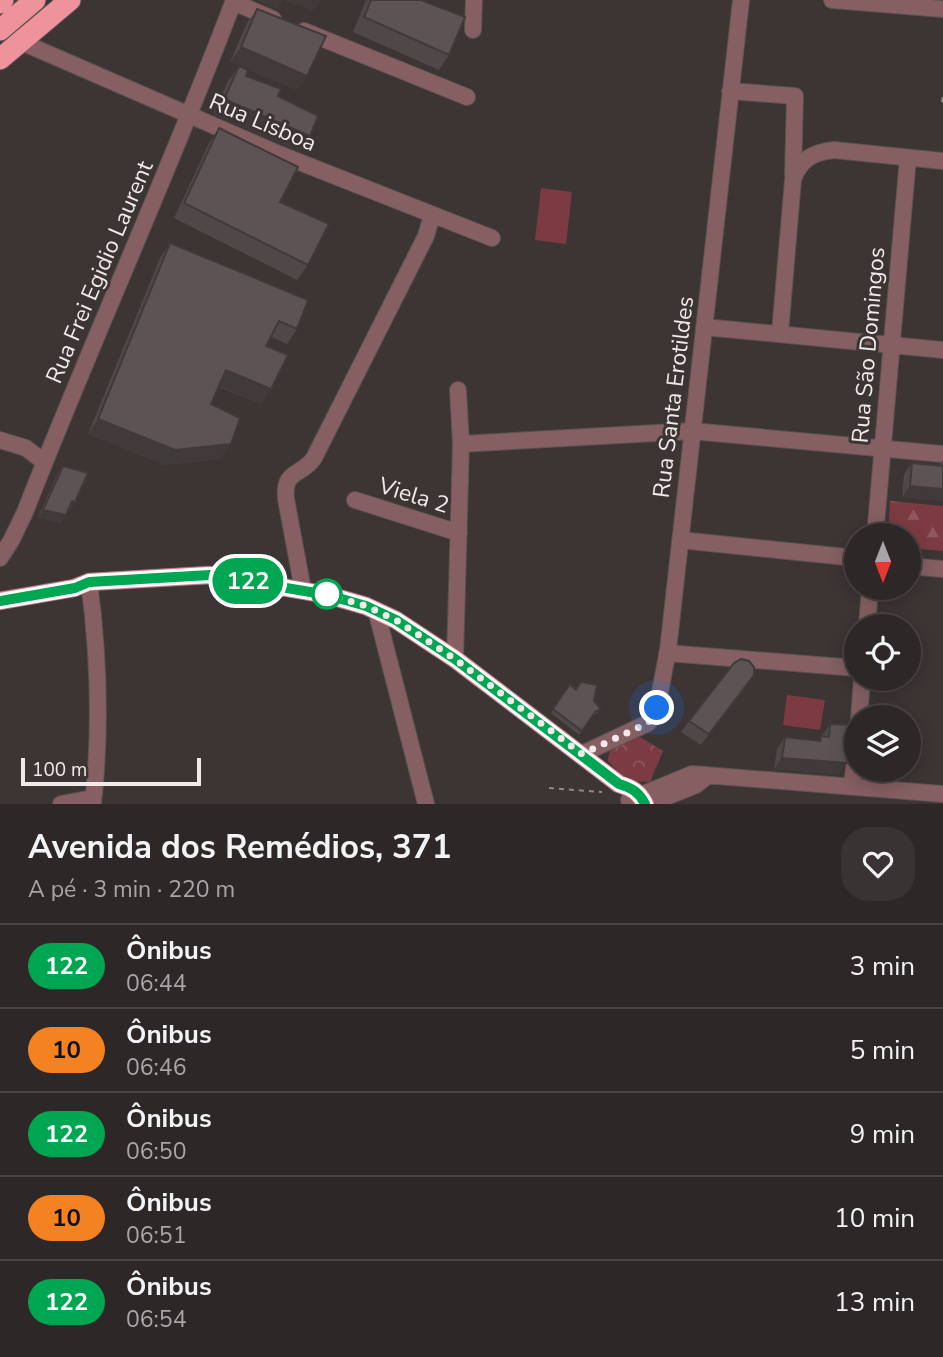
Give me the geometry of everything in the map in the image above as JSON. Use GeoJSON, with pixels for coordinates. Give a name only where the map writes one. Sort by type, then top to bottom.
{"type":"FeatureCollection","features":[{"type":"Feature","properties":{"kind":"highway"},"geometry":{"type":"LineString","coordinates":[[0,30],[35,0]]}},
{"type":"Feature","properties":{"kind":"highway"},"geometry":{"type":"LineString","coordinates":[[0,58],[70,0]]}},
{"type":"Feature","properties":{"kind":"main road"},"geometry":{"type":"LineString","coordinates":[[0,589],[74,578],[89,582],[210,575],[328,595],[376,610],[455,659],[582,754],[634,798]]}},
{"type":"Feature","properties":{"kind":"main road"},"geometry":{"type":"LineString","coordinates":[[0,601],[75,588],[89,582]]}},
{"type":"Feature","properties":{"kind":"street"},"geometry":{"type":"LineString","coordinates":[[472,30],[474,0]]}},
{"type":"Feature","properties":{"kind":"street","name":"Rua Santa Erotildes"},"geometry":{"type":"LineString","coordinates":[[582,754],[637,730],[654,716],[667,653],[740,0]]}},
{"type":"Feature","properties":{"kind":"street"},"geometry":{"type":"LineString","coordinates":[[832,0],[943,9]]}},
{"type":"Feature","properties":{"kind":"street"},"geometry":{"type":"LineString","coordinates":[[233,1],[467,97]]}},
{"type":"Feature","properties":{"kind":"street","name":"Rua Frei Egidio Laurent"},"geometry":{"type":"LineString","coordinates":[[0,558],[25,512],[190,115],[233,1]]}},
{"type":"Feature","properties":{"kind":"street","name":"Rua Lisboa"},"geometry":{"type":"LineString","coordinates":[[19,41],[268,150],[492,238]]}},
{"type":"Feature","properties":{"kind":"street"},"geometry":{"type":"LineString","coordinates":[[730,91],[795,96],[793,180],[780,333]]}},
{"type":"Feature","properties":{"kind":"street"},"geometry":{"type":"LineString","coordinates":[[793,180],[801,164],[809,156],[821,151],[868,152],[943,161]]}},
{"type":"Feature","properties":{"kind":"street","name":"Rua São Domingos"},"geometry":{"type":"LineString","coordinates":[[876,523],[908,158]]}},
{"type":"Feature","properties":{"kind":"street"},"geometry":{"type":"LineString","coordinates":[[303,590],[286,499],[286,483],[290,475],[306,468],[314,458],[426,236],[432,215]]}},
{"type":"Feature","properties":{"kind":"street"},"geometry":{"type":"LineString","coordinates":[[704,327],[943,350]]}},
{"type":"Feature","properties":{"kind":"street"},"geometry":{"type":"LineString","coordinates":[[455,659],[461,444],[458,390]]}},
{"type":"Feature","properties":{"kind":"street"},"geometry":{"type":"LineString","coordinates":[[461,444],[692,431],[943,454]]}},
{"type":"Feature","properties":{"kind":"street"},"geometry":{"type":"LineString","coordinates":[[0,440],[26,449],[44,462]]}},
{"type":"Feature","properties":{"kind":"street","name":"Viela 2"},"geometry":{"type":"LineString","coordinates":[[355,500],[459,533]]}},
{"type":"Feature","properties":{"kind":"street"},"geometry":{"type":"LineString","coordinates":[[680,540],[844,557]]}},
{"type":"Feature","properties":{"kind":"street"},"geometry":{"type":"LineString","coordinates":[[921,567],[943,569]]}},
{"type":"Feature","properties":{"kind":"street"},"geometry":{"type":"LineString","coordinates":[[61,804],[93,801],[99,702],[97,640],[89,582]]}},
{"type":"Feature","properties":{"kind":"street"},"geometry":{"type":"LineString","coordinates":[[376,610],[426,804]]}},
{"type":"Feature","properties":{"kind":"street"},"geometry":{"type":"LineString","coordinates":[[667,653],[844,667]]}},
{"type":"Feature","properties":{"kind":"street"},"geometry":{"type":"LineString","coordinates":[[634,798],[692,774],[852,786],[890,797],[943,794]]}},
{"type":"Feature","properties":{"kind":"street"},"geometry":{"type":"LineString","coordinates":[[852,782],[852,786]]}},
{"type":"Feature","properties":{"kind":"path"},"geometry":{"type":"LineString","coordinates":[[942,102],[943,95]]}},
{"type":"Feature","properties":{"kind":"path"},"geometry":{"type":"LineString","coordinates":[[550,788],[634,798]]}},
{"type":"Feature","properties":{"kind":"green space"},"geometry":{"type":"Polygon","coordinates":[[[541,188],[572,192],[566,244],[535,240],[541,188]]]}},
{"type":"Feature","properties":{"kind":"green space"},"geometry":{"type":"Polygon","coordinates":[[[890,501],[943,506],[943,551],[921,549],[921,523],[889,523],[890,501]]]}},
{"type":"Feature","properties":{"kind":"green space"},"geometry":{"type":"Polygon","coordinates":[[[787,695],[825,700],[820,730],[783,725],[787,695]]]}},
{"type":"Feature","properties":{"kind":"green space"},"geometry":{"type":"Polygon","coordinates":[[[640,737],[663,751],[650,782],[627,781],[608,761],[611,750],[618,743],[640,737]]]}},
{"type":"Feature","properties":{"kind":"building"},"geometry":{"type":"Polygon","coordinates":[[[371,0],[421,0],[465,17],[449,55],[364,17],[371,0]]]}},
{"type":"Feature","properties":{"kind":"building"},"geometry":{"type":"Polygon","coordinates":[[[257,9],[326,36],[307,76],[241,47],[257,9]]]}},
{"type":"Feature","properties":{"kind":"building"},"geometry":{"type":"Polygon","coordinates":[[[239,66],[248,70],[246,76],[281,89],[278,96],[318,116],[310,136],[224,99],[239,66]]]}},
{"type":"Feature","properties":{"kind":"building"},"geometry":{"type":"Polygon","coordinates":[[[219,128],[298,167],[280,202],[329,224],[308,265],[184,203],[219,128]]]}},
{"type":"Feature","properties":{"kind":"building"},"geometry":{"type":"Polygon","coordinates":[[[170,243],[308,300],[297,329],[279,321],[266,346],[288,355],[271,389],[226,370],[211,404],[240,418],[231,444],[175,450],[98,419],[170,243]]]}},
{"type":"Feature","properties":{"kind":"building"},"geometry":{"type":"Polygon","coordinates":[[[912,463],[943,466],[943,489],[910,486],[912,463]]]}},
{"type":"Feature","properties":{"kind":"building"},"geometry":{"type":"Polygon","coordinates":[[[63,466],[88,473],[66,515],[43,510],[63,466]]]}},
{"type":"Feature","properties":{"kind":"building"},"geometry":{"type":"Polygon","coordinates":[[[741,659],[749,661],[754,667],[754,675],[709,734],[689,721],[734,663],[741,659]]]}},
{"type":"Feature","properties":{"kind":"building"},"geometry":{"type":"Polygon","coordinates":[[[581,682],[597,685],[594,701],[601,709],[595,712],[582,731],[553,709],[570,684],[576,690],[581,682]]]}},
{"type":"Feature","properties":{"kind":"building"},"geometry":{"type":"Polygon","coordinates":[[[830,724],[844,725],[844,763],[782,758],[785,737],[820,741],[821,736],[829,737],[830,724]]]}},
{"type":"Feature","properties":{"kind":"bus line","name":"122"},"geometry":{"type":"LineString","coordinates":[[0,601],[75,588],[89,582],[210,575],[328,595],[366,606],[396,620],[455,659],[619,784],[630,787],[640,795],[645,804]]}},
{"type":"Feature","properties":{"kind":"route"},"geometry":{"type":"LineString","coordinates":[[327,594],[366,606],[396,620],[455,659],[582,754],[637,730],[648,723],[657,708]]}}]}
